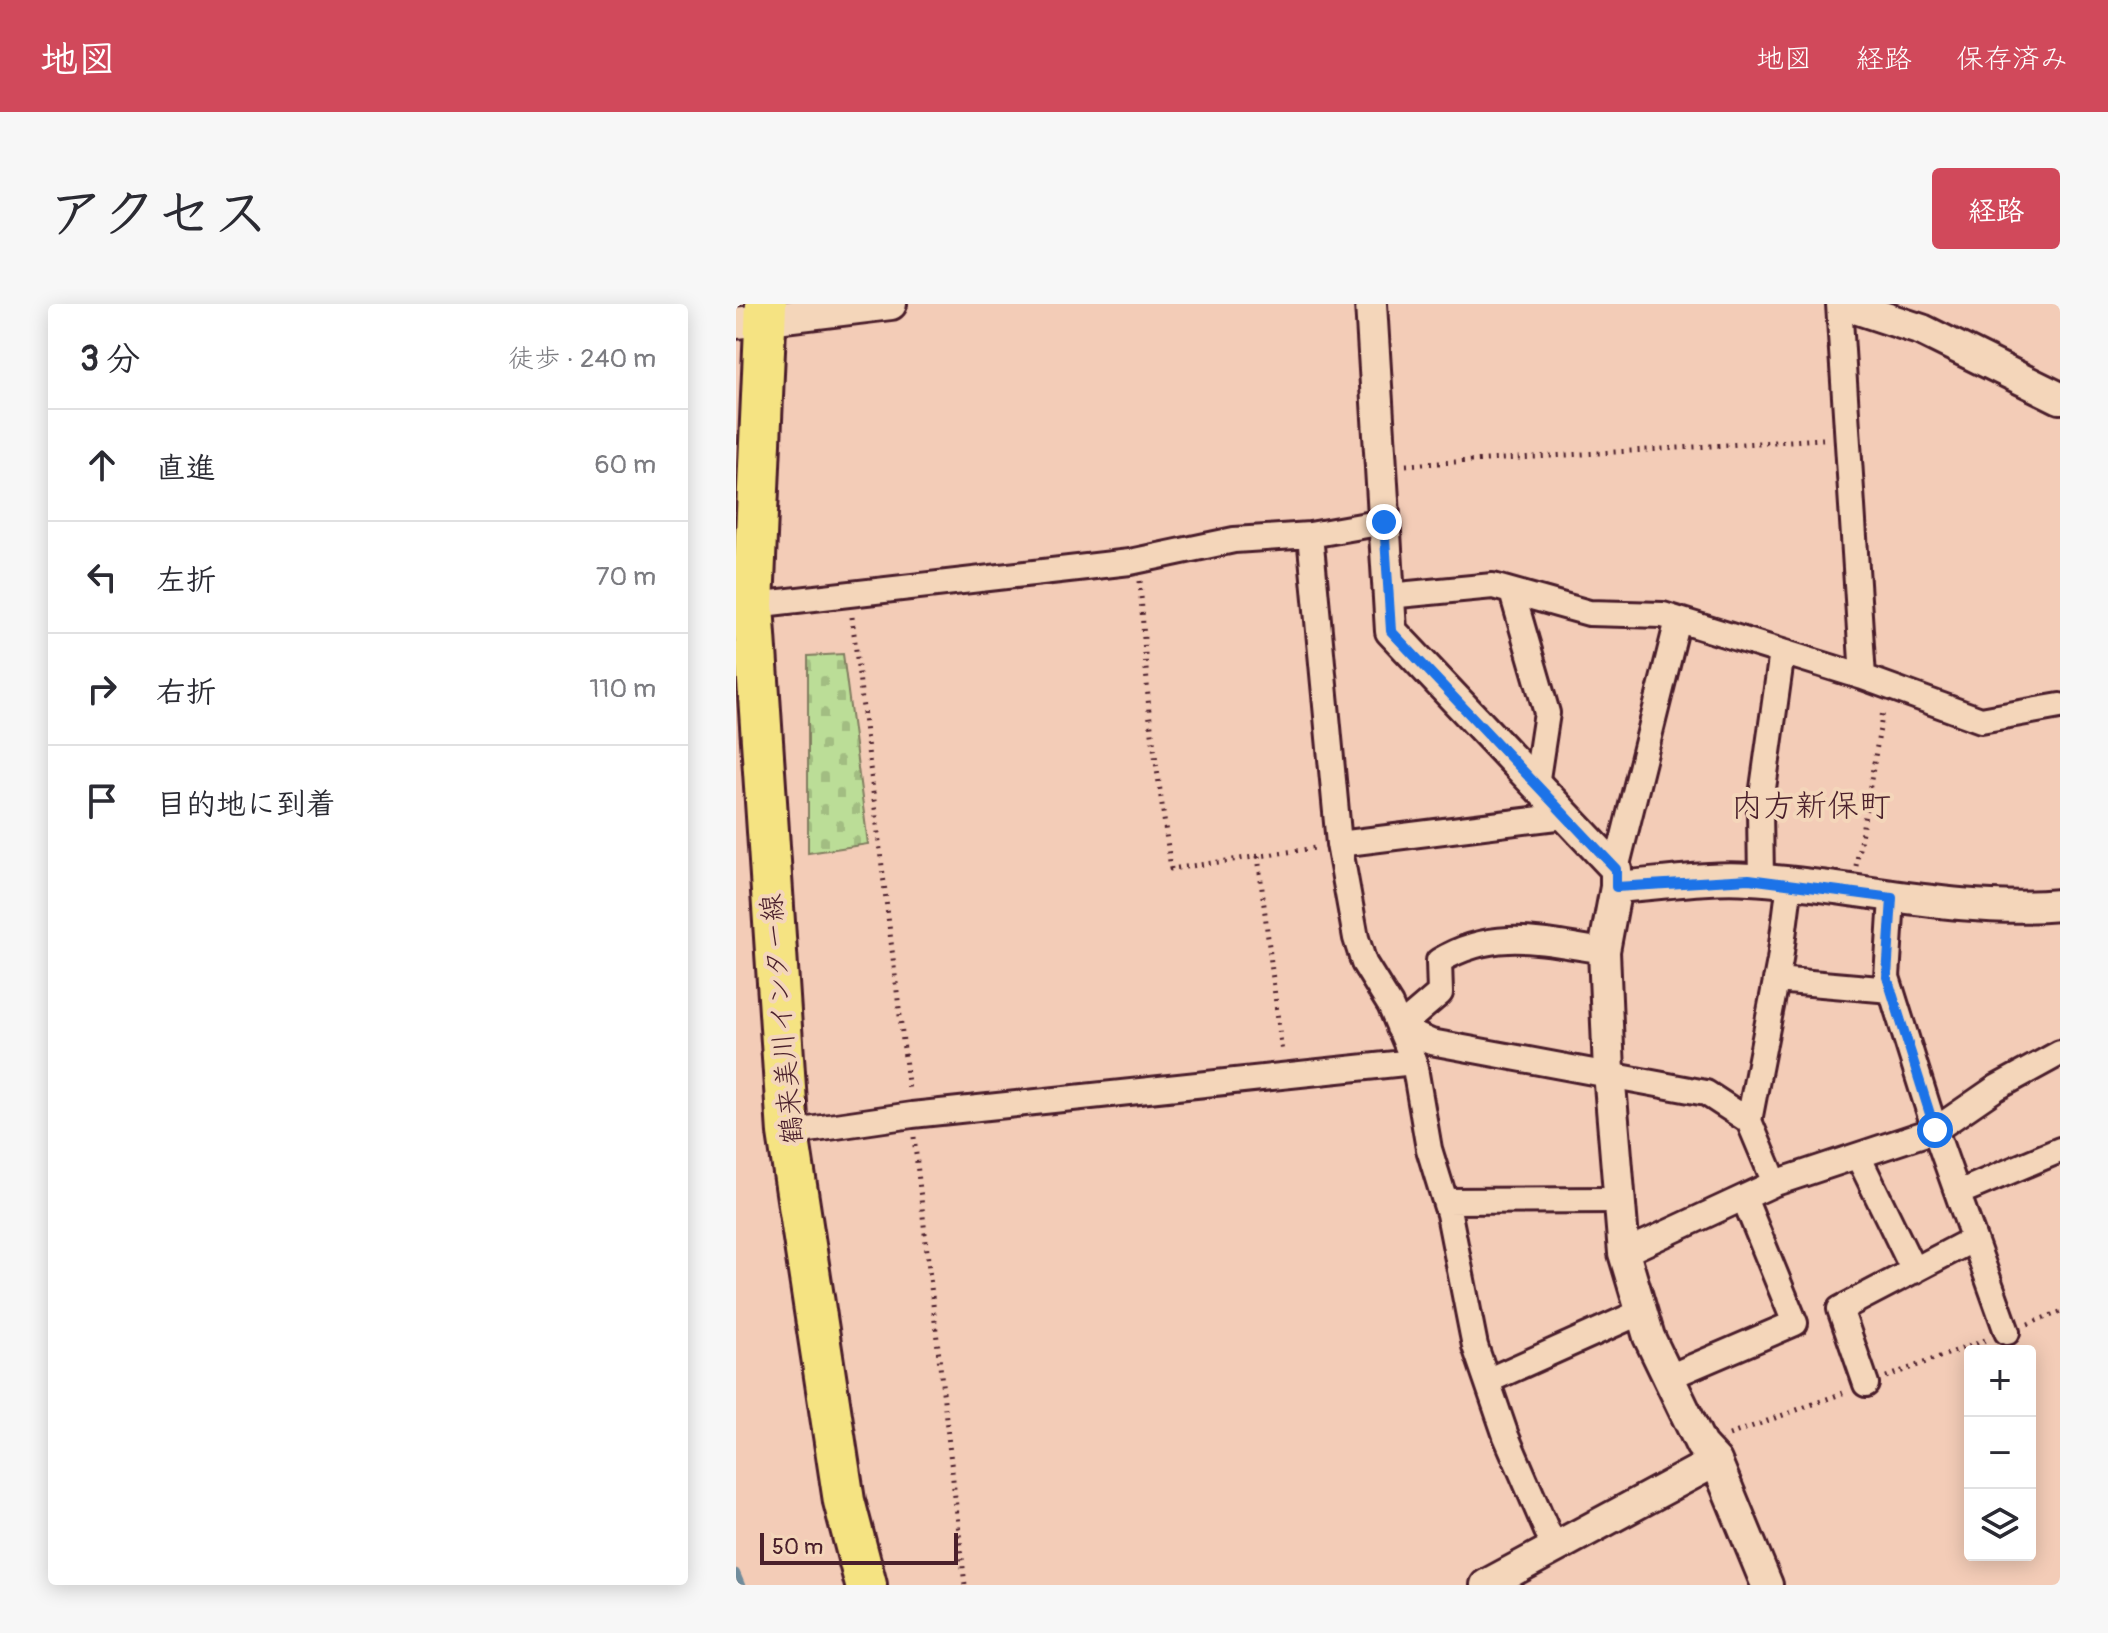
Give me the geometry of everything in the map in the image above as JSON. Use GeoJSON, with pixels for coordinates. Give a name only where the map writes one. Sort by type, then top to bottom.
{"type":"FeatureCollection","features":[{"type":"Feature","properties":{"kind":"main road","name":"鶴来美川インター線"},"geometry":{"type":"LineString","coordinates":[[756,316],[753,605],[788,1133],[844,1501],[866,1585]]}},
{"type":"Feature","properties":{"kind":"street"},"geometry":{"type":"LineString","coordinates":[[756,316],[891,304]]}},
{"type":"Feature","properties":{"kind":"street"},"geometry":{"type":"LineString","coordinates":[[1371,304],[1391,631],[1565,816],[1616,878],[1776,881],[1892,898],[2027,908],[2060,905]]}},
{"type":"Feature","properties":{"kind":"street"},"geometry":{"type":"LineString","coordinates":[[1863,677],[1841,304],[1922,330],[2060,398]]}},
{"type":"Feature","properties":{"kind":"street"},"geometry":{"type":"LineString","coordinates":[[753,605],[1139,560],[1234,540],[1310,535],[1384,522]]}},
{"type":"Feature","properties":{"kind":"street"},"geometry":{"type":"LineString","coordinates":[[1310,535],[1339,844],[1364,963],[1390,1005],[1414,1062],[1429,1149],[1445,1201],[1475,1346],[1524,1477],[1556,1545]]}},
{"type":"Feature","properties":{"kind":"street"},"geometry":{"type":"LineString","coordinates":[[1388,596],[1493,586],[1589,613],[1663,615],[1863,677],[1981,720],[2060,706]]}},
{"type":"Feature","properties":{"kind":"street"},"geometry":{"type":"LineString","coordinates":[[1512,592],[1547,713],[1536,785]]}},
{"type":"Feature","properties":{"kind":"street"},"geometry":{"type":"LineString","coordinates":[[1678,620],[1616,878],[1604,951],[1619,1200],[1624,1253],[1641,1312],[1701,1445],[1716,1461],[1767,1585]]}},
{"type":"Feature","properties":{"kind":"street"},"geometry":{"type":"LineString","coordinates":[[1775,1183],[1749,1121],[1776,980],[1776,881],[1760,810],[1782,652]]}},
{"type":"Feature","properties":{"kind":"street"},"geometry":{"type":"LineString","coordinates":[[1339,844],[1565,816]]}},
{"type":"Feature","properties":{"kind":"street"},"geometry":{"type":"LineString","coordinates":[[1892,898],[1887,977],[1935,1130],[2007,1332]]}},
{"type":"Feature","properties":{"kind":"street"},"geometry":{"type":"LineString","coordinates":[[1399,1028],[1440,993],[1439,961],[1462,947],[1512,937],[1604,951]]}},
{"type":"Feature","properties":{"kind":"street"},"geometry":{"type":"LineString","coordinates":[[1776,980],[1891,990]]}},
{"type":"Feature","properties":{"kind":"street"},"geometry":{"type":"LineString","coordinates":[[1399,1028],[1431,1042],[1609,1072],[1706,1093],[1749,1121]]}},
{"type":"Feature","properties":{"kind":"street"},"geometry":{"type":"LineString","coordinates":[[1624,1253],[1775,1183],[1935,1130],[1996,1088],[2060,1053]]}},
{"type":"Feature","properties":{"kind":"street"},"geometry":{"type":"LineString","coordinates":[[788,1133],[912,1115],[1414,1062]]}},
{"type":"Feature","properties":{"kind":"street"},"geometry":{"type":"LineString","coordinates":[[1958,1193],[2060,1150]]}},
{"type":"Feature","properties":{"kind":"street"},"geometry":{"type":"LineString","coordinates":[[1858,1156],[1914,1271]]}},
{"type":"Feature","properties":{"kind":"street"},"geometry":{"type":"LineString","coordinates":[[1669,1377],[1795,1323],[1744,1198]]}},
{"type":"Feature","properties":{"kind":"street"},"geometry":{"type":"LineString","coordinates":[[1445,1201],[1619,1200]]}},
{"type":"Feature","properties":{"kind":"street"},"geometry":{"type":"LineString","coordinates":[[1866,1384],[1840,1309],[1974,1239]]}},
{"type":"Feature","properties":{"kind":"street"},"geometry":{"type":"LineString","coordinates":[[1487,1381],[1641,1312]]}},
{"type":"Feature","properties":{"kind":"street"},"geometry":{"type":"LineString","coordinates":[[1486,1585],[1716,1461]]}},
{"type":"Feature","properties":{"kind":"path"},"geometry":{"type":"LineString","coordinates":[[1381,466],[1848,438]]}},
{"type":"Feature","properties":{"kind":"path"},"geometry":{"type":"LineString","coordinates":[[1139,560],[1149,712],[1171,869],[1339,844]]}},
{"type":"Feature","properties":{"kind":"path"},"geometry":{"type":"LineString","coordinates":[[849,592],[965,1585]]}},
{"type":"Feature","properties":{"kind":"path"},"geometry":{"type":"LineString","coordinates":[[1853,893],[1861,818],[1888,686]]}},
{"type":"Feature","properties":{"kind":"path"},"geometry":{"type":"LineString","coordinates":[[1258,856],[1284,1076]]}},
{"type":"Feature","properties":{"kind":"green space"},"geometry":{"type":"Polygon","coordinates":[[[843,654],[868,844],[808,853],[808,656],[843,654]]]}},
{"type":"Feature","properties":{"kind":"waterway"},"geometry":{"type":"LineString","coordinates":[[736,1573],[741,1585]]}},
{"type":"Feature","properties":{"kind":"district","name":"内方新保町"},"geometry":{"type":"Point","coordinates":[1811,805]}},
{"type":"Feature","properties":{"kind":"route"},"geometry":{"type":"LineString","coordinates":[[1384,522],[1391,631],[1616,869],[1616,887],[1749,879],[1790,882],[1892,898],[1887,977],[1935,1130]]}}]}
